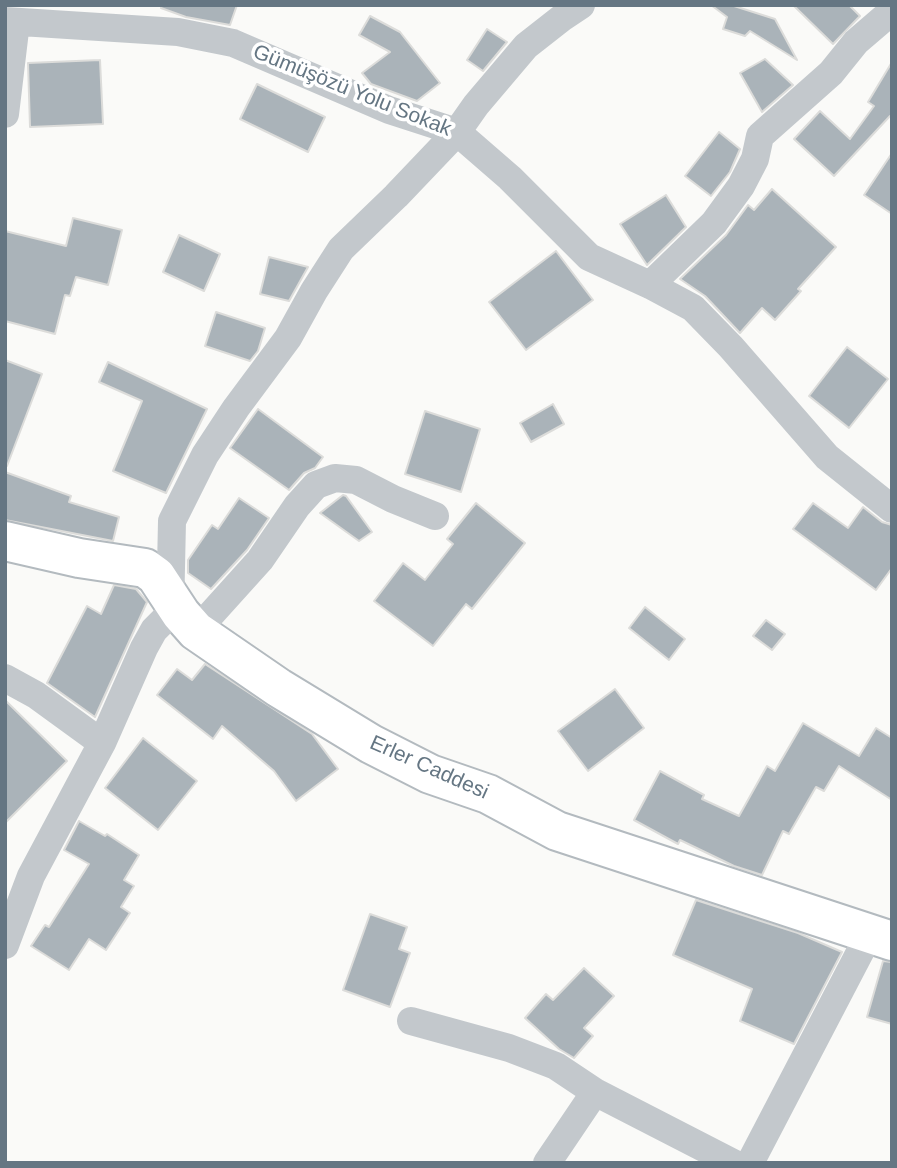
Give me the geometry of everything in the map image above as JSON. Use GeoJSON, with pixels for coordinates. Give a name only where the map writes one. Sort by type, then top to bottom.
{"type":"FeatureCollection","features":[{"type":"Feature","properties":{"kind":"street"},"geometry":{"type":"LineString","coordinates":[[5,945],[31,876],[102,743],[144,648],[154,630],[170,614],[172,521],[205,455],[288,338],[341,249],[457,132],[475,105],[526,46],[562,16],[581,5]]}},
{"type":"Feature","properties":{"kind":"street"},"geometry":{"type":"LineString","coordinates":[[650,285],[714,223],[741,186],[755,159],[760,136],[831,73],[856,42],[892,11]]}},
{"type":"Feature","properties":{"kind":"street"},"geometry":{"type":"LineString","coordinates":[[5,114],[10,22]]}},
{"type":"Feature","properties":{"kind":"street","name":"Gümüşözü Yolu Sokak"},"geometry":{"type":"LineString","coordinates":[[10,22],[177,32],[233,43],[389,110],[457,132],[510,178],[589,257],[650,285],[693,309],[731,347],[827,457],[892,509]]}},
{"type":"Feature","properties":{"kind":"street"},"geometry":{"type":"LineString","coordinates":[[196,631],[260,560],[297,506],[316,485],[335,478],[356,480],[435,516]]}},
{"type":"Feature","properties":{"kind":"street","name":"Erler Caddesi"},"geometry":{"type":"LineString","coordinates":[[5,541],[145,568],[156,576],[196,631],[279,688],[371,744],[429,774],[488,794],[557,831],[881,937]]}},
{"type":"Feature","properties":{"kind":"street"},"geometry":{"type":"LineString","coordinates":[[5,678],[36,695],[102,743]]}},
{"type":"Feature","properties":{"kind":"street"},"geometry":{"type":"LineString","coordinates":[[750,1163],[881,937]]}},
{"type":"Feature","properties":{"kind":"street"},"geometry":{"type":"LineString","coordinates":[[411,1021],[509,1048],[556,1066],[595,1092],[733,1163]]}},
{"type":"Feature","properties":{"kind":"street"},"geometry":{"type":"LineString","coordinates":[[547,1163],[595,1092]]}},
{"type":"Feature","properties":{"kind":"building"},"geometry":{"type":"Polygon","coordinates":[[[162,5],[237,5],[230,25],[186,17],[161,8],[162,5]]]}},
{"type":"Feature","properties":{"kind":"building"},"geometry":{"type":"Polygon","coordinates":[[[711,5],[731,5],[775,19],[797,60],[750,31],[745,36],[723,29],[727,17],[711,5]]]}},
{"type":"Feature","properties":{"kind":"building"},"geometry":{"type":"Polygon","coordinates":[[[793,5],[849,5],[860,16],[833,44],[793,5]]]}},
{"type":"Feature","properties":{"kind":"building"},"geometry":{"type":"Polygon","coordinates":[[[370,16],[400,32],[440,83],[417,101],[371,84],[362,73],[390,52],[359,35],[370,16]]]}},
{"type":"Feature","properties":{"kind":"building"},"geometry":{"type":"Polygon","coordinates":[[[487,29],[507,42],[483,71],[467,60],[487,29]]]}},
{"type":"Feature","properties":{"kind":"building"},"geometry":{"type":"Polygon","coordinates":[[[765,59],[793,85],[762,112],[740,73],[765,59]]]}},
{"type":"Feature","properties":{"kind":"building"},"geometry":{"type":"Polygon","coordinates":[[[100,60],[103,124],[30,127],[28,63],[100,60]]]}},
{"type":"Feature","properties":{"kind":"building"},"geometry":{"type":"Polygon","coordinates":[[[892,62],[892,117],[890,116],[834,176],[794,139],[820,111],[850,139],[874,106],[868,102],[892,62]]]}},
{"type":"Feature","properties":{"kind":"building"},"geometry":{"type":"Polygon","coordinates":[[[257,84],[325,117],[308,152],[240,119],[257,84]]]}},
{"type":"Feature","properties":{"kind":"building"},"geometry":{"type":"Polygon","coordinates":[[[719,132],[740,149],[730,172],[711,196],[685,176],[719,132]]]}},
{"type":"Feature","properties":{"kind":"building"},"geometry":{"type":"Polygon","coordinates":[[[892,153],[892,214],[864,195],[892,153]]]}},
{"type":"Feature","properties":{"kind":"building"},"geometry":{"type":"Polygon","coordinates":[[[772,189],[836,247],[798,289],[801,291],[775,320],[762,308],[740,333],[705,296],[680,279],[726,235],[748,205],[754,210],[772,189]]]}},
{"type":"Feature","properties":{"kind":"building"},"geometry":{"type":"Polygon","coordinates":[[[666,195],[686,227],[647,265],[620,224],[666,195]]]}},
{"type":"Feature","properties":{"kind":"building"},"geometry":{"type":"Polygon","coordinates":[[[73,218],[122,230],[108,285],[76,277],[70,296],[65,295],[55,334],[5,321],[5,231],[66,246],[73,218]]]}},
{"type":"Feature","properties":{"kind":"building"},"geometry":{"type":"Polygon","coordinates":[[[179,235],[220,254],[204,291],[163,272],[179,235]]]}},
{"type":"Feature","properties":{"kind":"building"},"geometry":{"type":"Polygon","coordinates":[[[556,251],[593,300],[526,350],[489,302],[556,251]]]}},
{"type":"Feature","properties":{"kind":"building"},"geometry":{"type":"Polygon","coordinates":[[[269,257],[308,267],[289,301],[260,294],[269,257]]]}},
{"type":"Feature","properties":{"kind":"building"},"geometry":{"type":"Polygon","coordinates":[[[216,312],[265,328],[258,351],[250,361],[205,346],[216,312]]]}},
{"type":"Feature","properties":{"kind":"building"},"geometry":{"type":"Polygon","coordinates":[[[847,347],[888,379],[849,428],[809,396],[847,347]]]}},
{"type":"Feature","properties":{"kind":"building"},"geometry":{"type":"Polygon","coordinates":[[[5,360],[42,374],[7,466],[5,465],[5,360]]]}},
{"type":"Feature","properties":{"kind":"building"},"geometry":{"type":"Polygon","coordinates":[[[108,362],[207,409],[166,493],[113,471],[142,401],[99,382],[108,362]]]}},
{"type":"Feature","properties":{"kind":"building"},"geometry":{"type":"Polygon","coordinates":[[[553,404],[564,424],[531,442],[520,423],[553,404]]]}},
{"type":"Feature","properties":{"kind":"building"},"geometry":{"type":"Polygon","coordinates":[[[258,409],[323,457],[315,468],[304,473],[289,490],[230,448],[258,409]]]}},
{"type":"Feature","properties":{"kind":"building"},"geometry":{"type":"Polygon","coordinates":[[[425,411],[480,429],[461,492],[405,474],[425,411]]]}},
{"type":"Feature","properties":{"kind":"building"},"geometry":{"type":"Polygon","coordinates":[[[5,472],[71,496],[69,502],[119,517],[113,541],[5,520],[5,472]]]}},
{"type":"Feature","properties":{"kind":"building"},"geometry":{"type":"Polygon","coordinates":[[[343,495],[372,532],[359,541],[320,513],[343,495]]]}},
{"type":"Feature","properties":{"kind":"building"},"geometry":{"type":"Polygon","coordinates":[[[239,498],[269,518],[247,550],[211,589],[188,573],[188,560],[212,525],[218,529],[239,498]]]}},
{"type":"Feature","properties":{"kind":"building"},"geometry":{"type":"Polygon","coordinates":[[[476,503],[525,543],[472,609],[466,604],[433,646],[374,601],[403,563],[425,580],[453,544],[447,539],[476,503]]]}},
{"type":"Feature","properties":{"kind":"building"},"geometry":{"type":"Polygon","coordinates":[[[813,503],[848,528],[863,507],[882,522],[892,525],[892,568],[876,590],[793,529],[813,503]]]}},
{"type":"Feature","properties":{"kind":"building"},"geometry":{"type":"Polygon","coordinates":[[[114,585],[136,589],[147,602],[95,717],[47,683],[87,606],[101,614],[114,585]]]}},
{"type":"Feature","properties":{"kind":"building"},"geometry":{"type":"Polygon","coordinates":[[[645,607],[685,639],[669,660],[629,628],[645,607]]]}},
{"type":"Feature","properties":{"kind":"building"},"geometry":{"type":"Polygon","coordinates":[[[766,620],[785,634],[772,650],[753,636],[766,620]]]}},
{"type":"Feature","properties":{"kind":"building"},"geometry":{"type":"Polygon","coordinates":[[[205,664],[312,734],[338,769],[296,801],[274,771],[222,726],[213,739],[157,695],[177,669],[192,680],[205,664]]]}},
{"type":"Feature","properties":{"kind":"building"},"geometry":{"type":"Polygon","coordinates":[[[615,689],[644,728],[588,771],[558,731],[615,689]]]}},
{"type":"Feature","properties":{"kind":"building"},"geometry":{"type":"Polygon","coordinates":[[[5,700],[67,761],[5,823],[5,700]]]}},
{"type":"Feature","properties":{"kind":"building"},"geometry":{"type":"Polygon","coordinates":[[[803,723],[859,756],[876,728],[892,738],[892,800],[839,766],[824,791],[816,787],[789,834],[783,831],[762,875],[734,866],[680,840],[678,844],[634,820],[660,771],[704,795],[702,799],[739,816],[767,766],[775,771],[803,723]]]}},
{"type":"Feature","properties":{"kind":"building"},"geometry":{"type":"Polygon","coordinates":[[[143,738],[197,781],[158,830],[105,788],[143,738]]]}},
{"type":"Feature","properties":{"kind":"building"},"geometry":{"type":"Polygon","coordinates":[[[79,821],[105,836],[107,834],[139,855],[124,880],[134,886],[121,907],[130,913],[106,950],[89,939],[69,970],[31,946],[45,925],[49,927],[89,864],[64,850],[79,821]]]}},
{"type":"Feature","properties":{"kind":"building"},"geometry":{"type":"Polygon","coordinates":[[[696,900],[798,933],[842,952],[794,1044],[740,1021],[752,989],[673,955],[696,900]]]}},
{"type":"Feature","properties":{"kind":"building"},"geometry":{"type":"Polygon","coordinates":[[[370,914],[407,927],[399,949],[410,953],[390,1007],[343,990],[370,914]]]}},
{"type":"Feature","properties":{"kind":"building"},"geometry":{"type":"Polygon","coordinates":[[[883,961],[892,962],[892,1024],[867,1017],[883,961]]]}},
{"type":"Feature","properties":{"kind":"building"},"geometry":{"type":"Polygon","coordinates":[[[584,968],[614,996],[584,1028],[593,1036],[574,1058],[559,1049],[525,1018],[546,994],[553,1000],[584,968]]]}}]}
